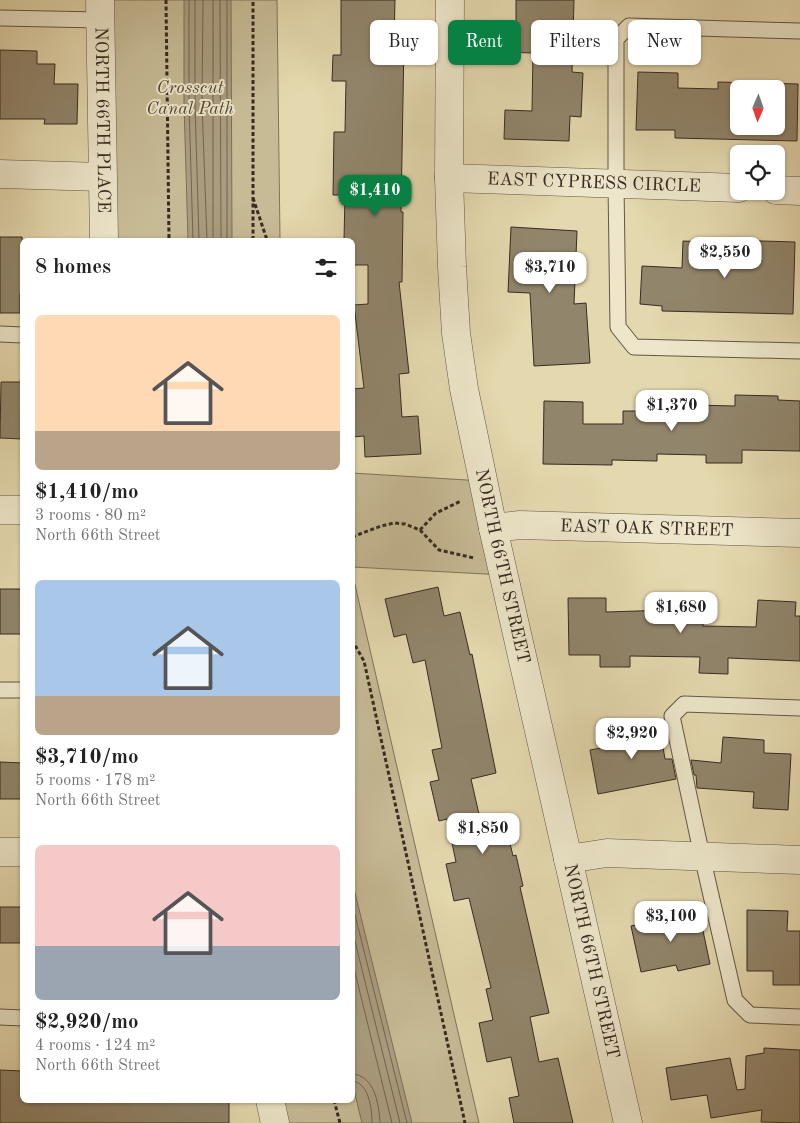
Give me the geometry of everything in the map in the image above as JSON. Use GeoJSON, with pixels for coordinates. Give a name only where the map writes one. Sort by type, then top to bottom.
{"type":"FeatureCollection","features":[{"type":"Feature","properties":{"kind":"street","name":"NORTH 66TH STREET"},"geometry":{"type":"LineString","coordinates":[[450,0],[449,178],[456,333],[464,389],[499,557],[628,1123]]}},
{"type":"Feature","properties":{"kind":"street","name":"NORTH 66TH PLACE"},"geometry":{"type":"LineString","coordinates":[[100,10],[104,238]]}},
{"type":"Feature","properties":{"kind":"street"},"geometry":{"type":"LineString","coordinates":[[0,174],[102,177]]}},
{"type":"Feature","properties":{"kind":"street","name":"EAST CYPRESS CIRCLE"},"geometry":{"type":"LineString","coordinates":[[449,178],[730,188]]}},
{"type":"Feature","properties":{"kind":"street"},"geometry":{"type":"LineString","coordinates":[[785,190],[800,191]]}},
{"type":"Feature","properties":{"kind":"street"},"geometry":{"type":"LineString","coordinates":[[0,510],[20,510]]}},
{"type":"Feature","properties":{"kind":"street","name":"EAST OAK STREET"},"geometry":{"type":"LineString","coordinates":[[493,528],[520,525],[800,533]]}},
{"type":"Feature","properties":{"kind":"street"},"geometry":{"type":"LineString","coordinates":[[0,852],[20,852]]}},
{"type":"Feature","properties":{"kind":"street"},"geometry":{"type":"LineString","coordinates":[[568,859],[607,853],[800,860]]}},
{"type":"Feature","properties":{"kind":"street"},"geometry":{"type":"LineString","coordinates":[[271,1103],[275,1123]]}},
{"type":"Feature","properties":{"kind":"lane"},"geometry":{"type":"LineString","coordinates":[[0,18],[100,10]]}},
{"type":"Feature","properties":{"kind":"lane"},"geometry":{"type":"LineString","coordinates":[[800,31],[630,26],[616,38],[618,327],[634,347],[800,351]]}},
{"type":"Feature","properties":{"kind":"lane"},"geometry":{"type":"LineString","coordinates":[[0,334],[20,335]]}},
{"type":"Feature","properties":{"kind":"lane"},"geometry":{"type":"LineString","coordinates":[[0,690],[20,690]]}},
{"type":"Feature","properties":{"kind":"lane"},"geometry":{"type":"LineString","coordinates":[[800,708],[684,704],[672,716],[735,1000],[750,1015],[800,1017]]}},
{"type":"Feature","properties":{"kind":"lane"},"geometry":{"type":"LineString","coordinates":[[0,1017],[20,1018]]}},
{"type":"Feature","properties":{"kind":"path"},"geometry":{"type":"LineString","coordinates":[[166,0],[169,238]]}},
{"type":"Feature","properties":{"kind":"path"},"geometry":{"type":"LineString","coordinates":[[253,0],[253,238]]}},
{"type":"Feature","properties":{"kind":"path"},"geometry":{"type":"LineString","coordinates":[[253,196],[265,238]]}},
{"type":"Feature","properties":{"kind":"path"},"geometry":{"type":"LineString","coordinates":[[420,530],[436,513],[466,498],[485,493]]}},
{"type":"Feature","properties":{"kind":"path"},"geometry":{"type":"LineString","coordinates":[[355,536],[381,526],[394,523],[405,524],[420,530],[439,550],[471,558],[499,557]]}},
{"type":"Feature","properties":{"kind":"path"},"geometry":{"type":"LineString","coordinates":[[355,645],[364,661],[466,1123]]}},
{"type":"Feature","properties":{"kind":"path"},"geometry":{"type":"LineString","coordinates":[[335,1103],[340,1123]]}},
{"type":"Feature","properties":{"kind":"green space","name":"Crosscut Canal Path"},"geometry":{"type":"Polygon","coordinates":[[[100,0],[277,0],[280,238],[104,238],[100,0]]]}},
{"type":"Feature","properties":{"kind":"green space"},"geometry":{"type":"Polygon","coordinates":[[[355,473],[483,481],[504,575],[355,567],[355,473]]]}},
{"type":"Feature","properties":{"kind":"green space"},"geometry":{"type":"Polygon","coordinates":[[[355,585],[479,1123],[275,1123],[271,1103],[355,1103],[355,585]]]}},
{"type":"Feature","properties":{"kind":"water"},"geometry":{"type":"Polygon","coordinates":[[[184,0],[231,0],[232,238],[188,238],[184,104],[184,0]]]}},
{"type":"Feature","properties":{"kind":"water"},"geometry":{"type":"Polygon","coordinates":[[[355,893],[412,1123],[362,1123],[355,1094],[355,893]]]}},
{"type":"Feature","properties":{"kind":"building"},"geometry":{"type":"Polygon","coordinates":[[[341,0],[395,0],[395,20],[370,20],[370,65],[404,65],[401,212],[403,212],[402,282],[399,282],[409,373],[399,374],[402,417],[418,416],[421,454],[365,457],[364,436],[355,437],[355,389],[364,388],[355,305],[368,304],[368,265],[355,265],[355,238],[344,238],[345,195],[333,195],[334,132],[345,132],[346,81],[332,81],[333,55],[341,55],[341,0]]]}},
{"type":"Feature","properties":{"kind":"building"},"geometry":{"type":"Polygon","coordinates":[[[516,0],[574,0],[573,20],[531,20],[531,53],[521,53],[521,20],[516,20],[516,0]]]}},
{"type":"Feature","properties":{"kind":"building"},"geometry":{"type":"Polygon","coordinates":[[[0,50],[37,51],[37,64],[55,64],[54,84],[78,84],[77,124],[44,124],[45,119],[0,119],[0,50]]]}},
{"type":"Feature","properties":{"kind":"building"},"geometry":{"type":"Polygon","coordinates":[[[533,65],[572,65],[572,72],[583,73],[581,117],[570,116],[569,141],[504,139],[505,110],[532,111],[533,65]]]}},
{"type":"Feature","properties":{"kind":"building"},"geometry":{"type":"Polygon","coordinates":[[[638,72],[678,73],[678,88],[718,89],[718,82],[730,82],[730,135],[785,135],[785,84],[798,84],[797,141],[675,138],[675,130],[636,130],[638,72]]]}},
{"type":"Feature","properties":{"kind":"building"},"geometry":{"type":"Polygon","coordinates":[[[511,227],[577,231],[574,304],[586,303],[590,363],[534,366],[530,293],[508,292],[511,227]]]}},
{"type":"Feature","properties":{"kind":"building"},"geometry":{"type":"Polygon","coordinates":[[[0,237],[22,237],[20,238],[20,313],[0,313],[0,237]]]}},
{"type":"Feature","properties":{"kind":"building"},"geometry":{"type":"Polygon","coordinates":[[[730,240],[795,242],[793,314],[662,311],[662,306],[640,304],[642,266],[682,268],[683,241],[730,243],[730,240]]]}},
{"type":"Feature","properties":{"kind":"building"},"geometry":{"type":"Polygon","coordinates":[[[1,382],[20,382],[20,439],[0,438],[1,382]]]}},
{"type":"Feature","properties":{"kind":"building"},"geometry":{"type":"Polygon","coordinates":[[[735,395],[778,396],[778,400],[800,401],[800,451],[742,450],[742,463],[706,463],[706,455],[657,454],[657,461],[612,460],[612,465],[543,464],[544,401],[583,402],[583,424],[623,424],[623,411],[654,411],[654,401],[694,402],[694,405],[735,406],[735,395]]]}},
{"type":"Feature","properties":{"kind":"building"},"geometry":{"type":"Polygon","coordinates":[[[438,587],[444,616],[460,612],[470,655],[472,654],[496,773],[471,779],[481,823],[504,818],[513,856],[516,855],[523,886],[520,887],[549,1013],[530,1017],[539,1062],[558,1058],[573,1123],[514,1123],[509,1098],[519,1096],[511,1057],[487,1062],[479,1023],[493,1020],[486,989],[491,988],[469,898],[454,901],[446,864],[456,862],[447,819],[439,821],[430,782],[439,780],[432,750],[442,748],[425,660],[413,663],[406,634],[394,637],[385,599],[438,587]]]}},
{"type":"Feature","properties":{"kind":"building"},"geometry":{"type":"Polygon","coordinates":[[[0,589],[20,589],[20,634],[0,634],[0,589]]]}},
{"type":"Feature","properties":{"kind":"building"},"geometry":{"type":"Polygon","coordinates":[[[568,598],[606,598],[606,612],[668,610],[669,600],[704,600],[703,626],[756,627],[758,600],[796,602],[795,616],[800,616],[800,661],[728,658],[728,674],[699,673],[700,657],[630,656],[630,667],[600,667],[600,655],[569,655],[568,598]]]}},
{"type":"Feature","properties":{"kind":"building"},"geometry":{"type":"Polygon","coordinates":[[[659,724],[665,759],[672,759],[676,779],[598,794],[590,750],[606,747],[604,735],[659,724]]]}},
{"type":"Feature","properties":{"kind":"building"},"geometry":{"type":"Polygon","coordinates":[[[723,737],[764,740],[764,753],[791,754],[788,810],[753,808],[754,792],[697,788],[696,775],[694,775],[691,760],[721,763],[723,737]]]}},
{"type":"Feature","properties":{"kind":"building"},"geometry":{"type":"Polygon","coordinates":[[[0,762],[20,763],[20,799],[0,799],[0,762]]]}},
{"type":"Feature","properties":{"kind":"building"},"geometry":{"type":"Polygon","coordinates":[[[0,907],[20,907],[20,943],[0,943],[0,907]]]}},
{"type":"Feature","properties":{"kind":"building"},"geometry":{"type":"Polygon","coordinates":[[[747,910],[788,911],[787,931],[800,931],[800,985],[773,985],[773,971],[747,971],[747,910]]]}},
{"type":"Feature","properties":{"kind":"building"},"geometry":{"type":"Polygon","coordinates":[[[699,912],[710,964],[678,971],[676,965],[641,972],[631,926],[699,912]]]}},
{"type":"Feature","properties":{"kind":"building"},"geometry":{"type":"Polygon","coordinates":[[[764,1048],[800,1050],[800,1123],[761,1122],[762,1110],[711,1118],[707,1095],[671,1100],[666,1068],[730,1058],[737,1090],[745,1089],[746,1056],[764,1053],[764,1048]]]}},
{"type":"Feature","properties":{"kind":"building"},"geometry":{"type":"Polygon","coordinates":[[[0,1070],[20,1071],[20,1103],[229,1103],[229,1123],[0,1123],[0,1070]]]}}]}
